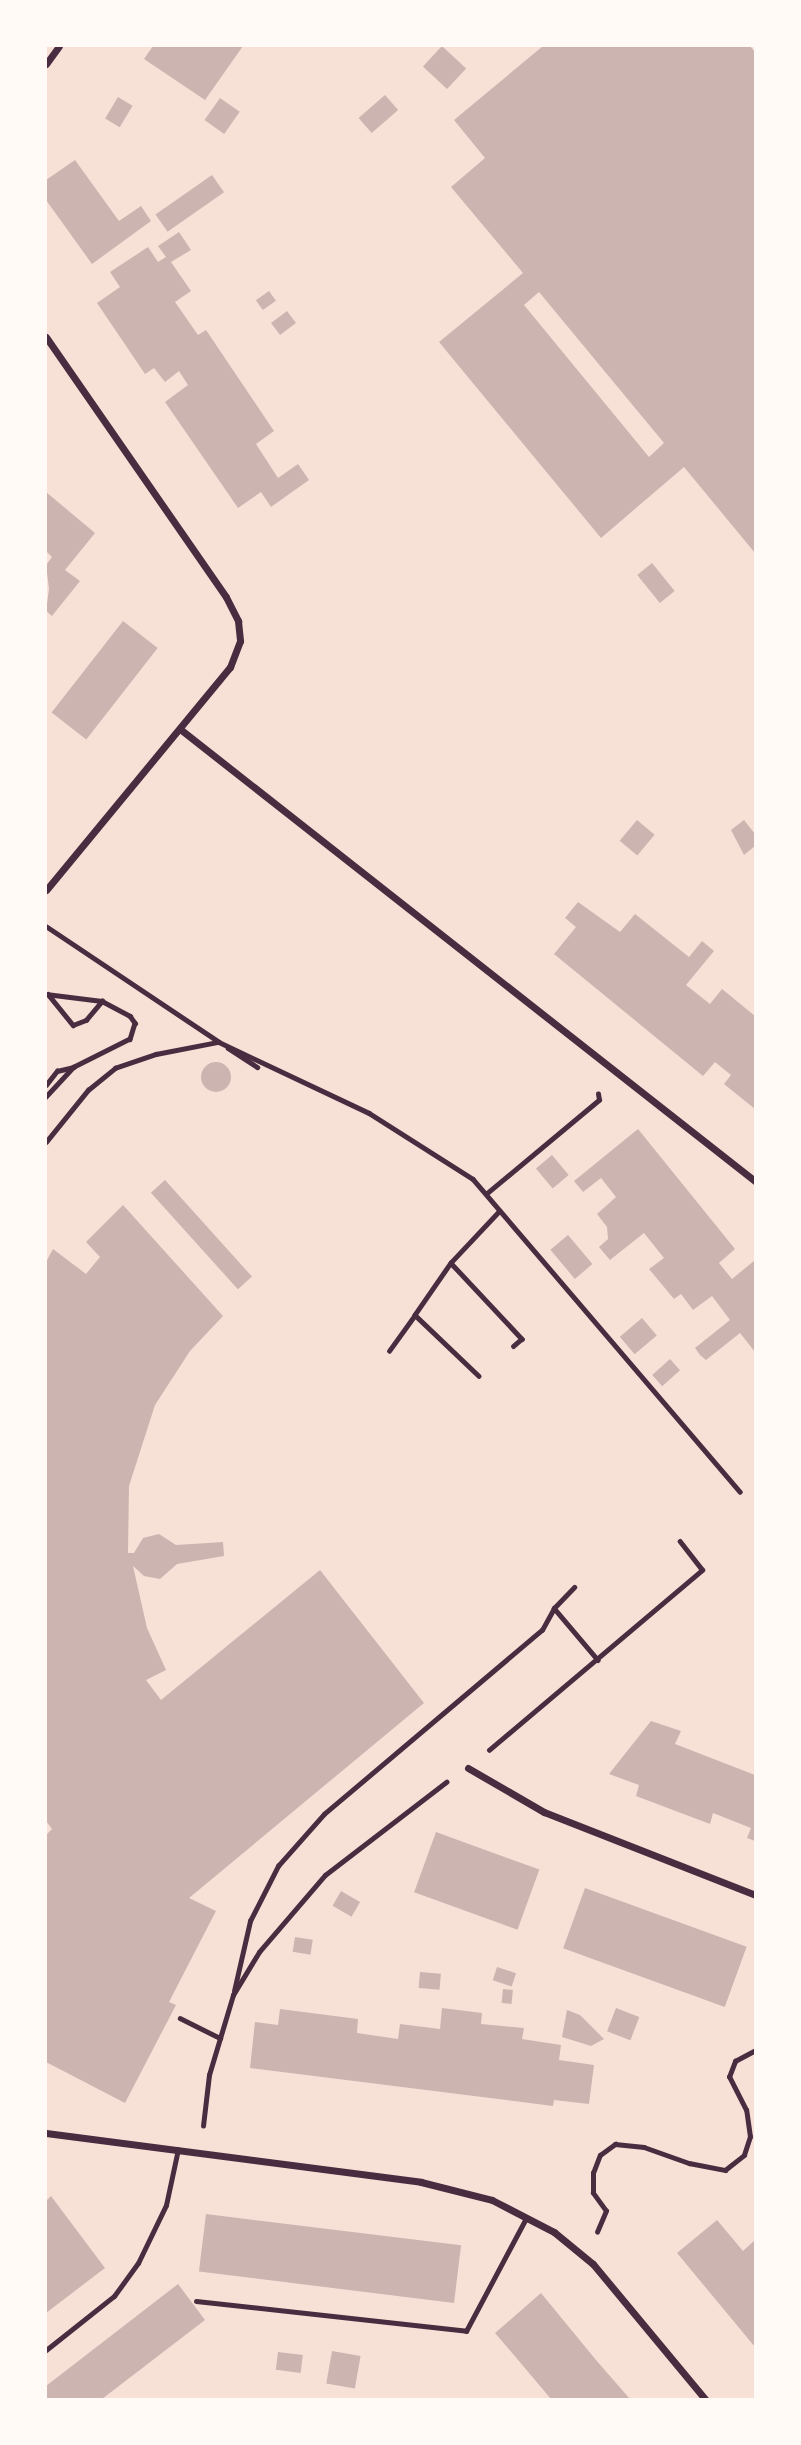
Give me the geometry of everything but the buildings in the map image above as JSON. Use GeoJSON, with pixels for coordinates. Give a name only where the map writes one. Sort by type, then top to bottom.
{"type":"FeatureCollection","features":[{"type":"Feature","properties":{"kind":"street"},"geometry":{"type":"LineString","coordinates":[[46,64],[58,46]]}},
{"type":"Feature","properties":{"kind":"street"},"geometry":{"type":"LineString","coordinates":[[46,337],[238,621],[240,641],[230,667],[46,890]]}},
{"type":"Feature","properties":{"kind":"street"},"geometry":{"type":"LineString","coordinates":[[180,729],[755,1182]]}},
{"type":"Feature","properties":{"kind":"street"},"geometry":{"type":"LineString","coordinates":[[468,1768],[544,1812],[755,1895]]}},
{"type":"Feature","properties":{"kind":"street"},"geometry":{"type":"LineString","coordinates":[[46,2133],[421,2182],[492,2200],[554,2232],[593,2264],[706,2399]]}},
{"type":"Feature","properties":{"kind":"lane"},"geometry":{"type":"LineString","coordinates":[[46,2350],[114,2296],[138,2263],[166,2205],[177,2149]]}},
{"type":"Feature","properties":{"kind":"lane"},"geometry":{"type":"LineString","coordinates":[[196,2301],[466,2331],[526,2218]]}},
{"type":"Feature","properties":{"kind":"path"},"geometry":{"type":"LineString","coordinates":[[46,926],[257,1067]]}},
{"type":"Feature","properties":{"kind":"path"},"geometry":{"type":"LineString","coordinates":[[47,994],[73,1025],[86,1020],[102,1001]]}},
{"type":"Feature","properties":{"kind":"path"},"geometry":{"type":"LineString","coordinates":[[46,1085],[57,1071],[74,1067],[121,1045],[134,1031],[130,1016],[102,1001],[47,994]]}},
{"type":"Feature","properties":{"kind":"path"},"geometry":{"type":"LineString","coordinates":[[46,1142],[88,1090],[115,1068],[156,1054],[219,1042],[369,1113],[473,1179],[740,1492]]}},
{"type":"Feature","properties":{"kind":"path"},"geometry":{"type":"LineString","coordinates":[[46,1097],[74,1067]]}},
{"type":"Feature","properties":{"kind":"path"},"geometry":{"type":"LineString","coordinates":[[486,1194],[599,1100],[596,1085],[609,1067]]}},
{"type":"Feature","properties":{"kind":"path"},"geometry":{"type":"LineString","coordinates":[[388,1351],[451,1263],[500,1212]]}},
{"type":"Feature","properties":{"kind":"path"},"geometry":{"type":"LineString","coordinates":[[451,1263],[522,1339],[514,1346]]}},
{"type":"Feature","properties":{"kind":"path"},"geometry":{"type":"LineString","coordinates":[[415,1315],[479,1376]]}},
{"type":"Feature","properties":{"kind":"path"},"geometry":{"type":"LineString","coordinates":[[233,1995],[277,1928],[325,1875],[416,1801],[468,1768],[702,1570],[681,1542]]}},
{"type":"Feature","properties":{"kind":"path"},"geometry":{"type":"LineString","coordinates":[[200,2152],[209,2075],[233,1995],[250,1921],[278,1866],[324,1814],[541,1630],[554,1608],[574,1587]]}},
{"type":"Feature","properties":{"kind":"path"},"geometry":{"type":"LineString","coordinates":[[554,1608],[598,1660]]}},
{"type":"Feature","properties":{"kind":"path"},"geometry":{"type":"LineString","coordinates":[[180,2018],[220,2038]]}},
{"type":"Feature","properties":{"kind":"path"},"geometry":{"type":"LineString","coordinates":[[575,2250],[597,2233],[606,2211],[593,2193],[593,2173],[600,2155],[615,2144],[644,2147],[689,2163],[725,2170],[744,2155],[750,2137],[746,2110],[729,2077],[735,2061],[755,2050]]}}]}
